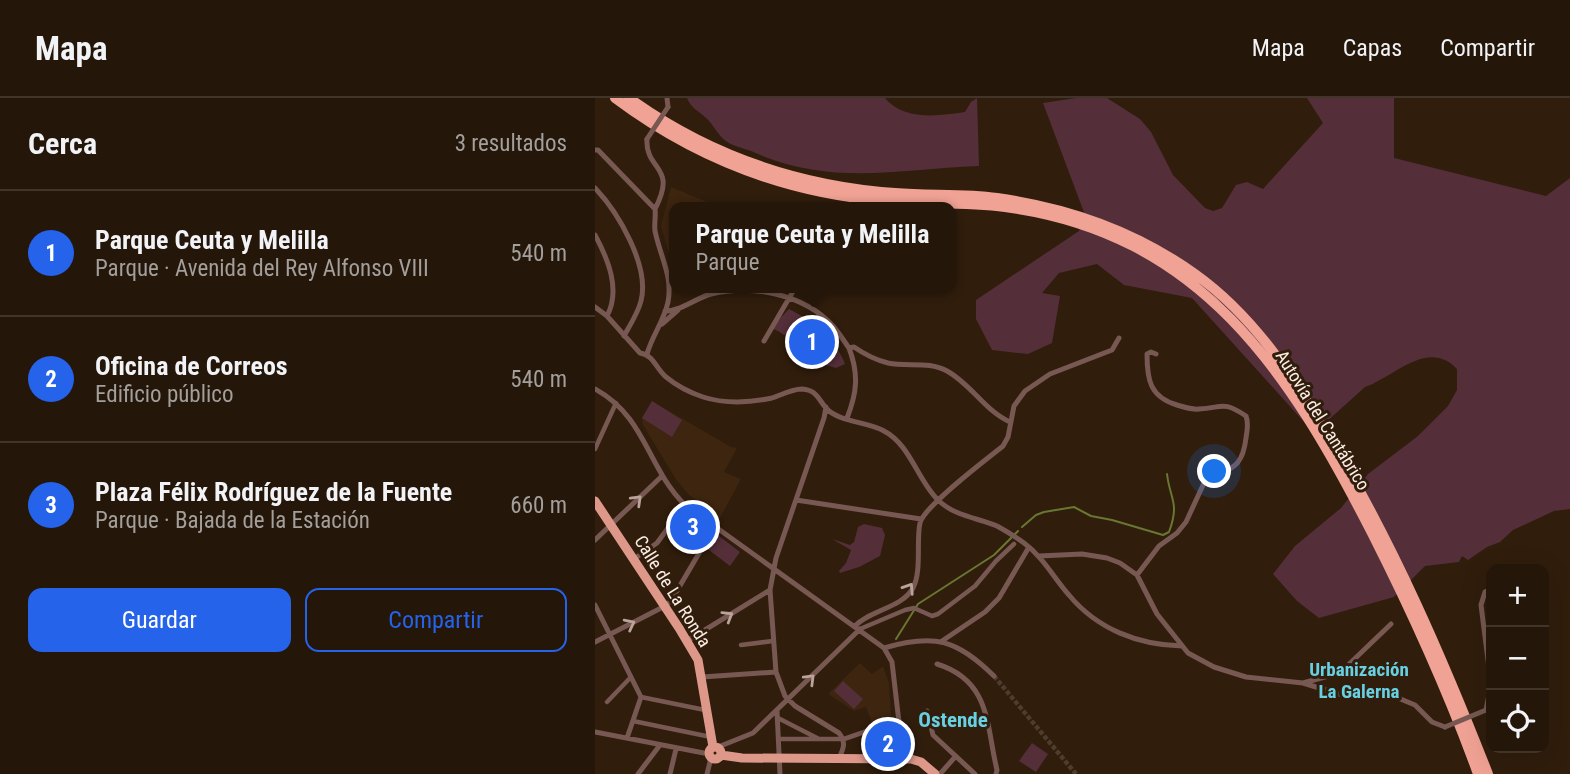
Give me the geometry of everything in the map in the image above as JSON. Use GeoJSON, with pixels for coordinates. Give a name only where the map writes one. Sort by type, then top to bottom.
{"type":"FeatureCollection","features":[{"type":"Feature","properties":{"kind":"highway","name":"Autovía del Cantábrico"},"geometry":{"type":"LineString","coordinates":[[615,98],[666,134],[741,170],[789,185],[843,196],[906,202]]}},
{"type":"Feature","properties":{"kind":"highway","name":"Autovía del Cantábrico"},"geometry":{"type":"LineString","coordinates":[[629,98],[657,118],[745,162],[790,176],[850,189],[992,197],[1042,204],[1126,232],[1197,275],[1235,309],[1268,345],[1341,457],[1366,500],[1421,611],[1488,774]]}},
{"type":"Feature","properties":{"kind":"highway","name":"Autovía del Cantábrico"},"geometry":{"type":"LineString","coordinates":[[956,205],[1039,212],[1086,225],[1163,264],[1201,290],[1237,323],[1287,387],[1335,465],[1413,614],[1478,774]]}},
{"type":"Feature","properties":{"kind":"highway","name":"Calle de La Ronda"},"geometry":{"type":"LineString","coordinates":[[595,501],[698,660],[714,750]]}},
{"type":"Feature","properties":{"kind":"highway"},"geometry":{"type":"LineString","coordinates":[[714,750],[780,758],[911,759],[922,762],[937,774]]}},
{"type":"Feature","properties":{"kind":"street"},"geometry":{"type":"LineString","coordinates":[[647,354],[665,310],[669,283],[656,234],[655,209],[663,194],[664,182],[647,146],[647,139],[668,107],[667,98]]}},
{"type":"Feature","properties":{"kind":"street"},"geometry":{"type":"LineString","coordinates":[[596,149],[655,209]]}},
{"type":"Feature","properties":{"kind":"street"},"geometry":{"type":"LineString","coordinates":[[595,188],[624,226],[639,273],[640,303],[624,336]]}},
{"type":"Feature","properties":{"kind":"street"},"geometry":{"type":"LineString","coordinates":[[595,235],[612,279],[613,300],[607,316]]}},
{"type":"Feature","properties":{"kind":"street"},"geometry":{"type":"LineString","coordinates":[[665,310],[673,310],[720,293]]}},
{"type":"Feature","properties":{"kind":"street"},"geometry":{"type":"LineString","coordinates":[[770,293],[789,298],[814,311],[832,325],[849,348],[856,370],[856,386],[855,398],[847,418]]}},
{"type":"Feature","properties":{"kind":"street"},"geometry":{"type":"LineString","coordinates":[[764,341],[792,293]]}},
{"type":"Feature","properties":{"kind":"street"},"geometry":{"type":"LineString","coordinates":[[658,326],[683,306]]}},
{"type":"Feature","properties":{"kind":"street"},"geometry":{"type":"LineString","coordinates":[[595,307],[607,316],[640,353],[647,354],[667,378],[703,397],[750,402],[801,389],[816,394],[825,407],[893,437],[938,500],[953,512],[999,527],[1027,545],[1039,556],[1069,595],[1100,623],[1137,639],[1182,646]]}},
{"type":"Feature","properties":{"kind":"street"},"geometry":{"type":"LineString","coordinates":[[595,732],[676,749],[714,750],[753,733],[778,714],[857,628],[862,618],[901,600],[913,587],[921,519],[938,500],[1003,446],[1008,437],[1014,406],[1025,391],[1051,374],[1112,350],[1119,338]]}},
{"type":"Feature","properties":{"kind":"street"},"geometry":{"type":"LineString","coordinates":[[849,348],[854,347],[888,363],[925,365],[945,370],[960,380],[994,412],[1010,422]]}},
{"type":"Feature","properties":{"kind":"street"},"geometry":{"type":"LineString","coordinates":[[1137,575],[1159,546],[1177,533],[1186,522],[1204,483],[1232,469],[1240,461],[1245,449],[1248,425],[1246,416],[1225,406],[1192,409],[1162,399],[1153,390],[1150,381],[1147,354],[1156,354]]}},
{"type":"Feature","properties":{"kind":"street"},"geometry":{"type":"LineString","coordinates":[[595,389],[616,403],[636,426],[662,476],[685,505],[884,648],[893,662],[900,732],[911,759]]}},
{"type":"Feature","properties":{"kind":"street"},"geometry":{"type":"LineString","coordinates":[[595,449],[616,403]]}},
{"type":"Feature","properties":{"kind":"street"},"geometry":{"type":"LineString","coordinates":[[825,407],[824,418],[773,568],[770,590],[776,672],[780,685],[789,700],[830,727],[844,740],[838,759]]}},
{"type":"Feature","properties":{"kind":"street"},"geometry":{"type":"LineString","coordinates":[[595,540],[662,476]]}},
{"type":"Feature","properties":{"kind":"street"},"geometry":{"type":"LineString","coordinates":[[796,500],[921,519]]}},
{"type":"Feature","properties":{"kind":"street"},"geometry":{"type":"LineString","coordinates":[[634,559],[657,543],[685,505]]}},
{"type":"Feature","properties":{"kind":"street"},"geometry":{"type":"LineString","coordinates":[[670,524],[702,547]]}},
{"type":"Feature","properties":{"kind":"street"},"geometry":{"type":"LineString","coordinates":[[595,642],[671,601],[715,526]]}},
{"type":"Feature","properties":{"kind":"street"},"geometry":{"type":"LineString","coordinates":[[857,628],[905,610],[916,609],[932,616],[975,586],[1013,544]]}},
{"type":"Feature","properties":{"kind":"street"},"geometry":{"type":"LineString","coordinates":[[942,641],[985,612],[999,598],[1027,545]]}},
{"type":"Feature","properties":{"kind":"street"},"geometry":{"type":"LineString","coordinates":[[1039,556],[1094,555],[1121,563],[1137,575],[1157,614],[1182,646],[1199,660],[1238,675],[1303,683],[1342,695],[1386,693],[1415,705],[1432,722],[1445,727],[1486,710],[1491,684],[1481,605],[1486,592]]}},
{"type":"Feature","properties":{"kind":"street"},"geometry":{"type":"LineString","coordinates":[[687,641],[770,590]]}},
{"type":"Feature","properties":{"kind":"street"},"geometry":{"type":"LineString","coordinates":[[595,605],[641,697],[627,738]]}},
{"type":"Feature","properties":{"kind":"street"},"geometry":{"type":"LineString","coordinates":[[1303,683],[1332,675],[1344,668],[1391,624]]}},
{"type":"Feature","properties":{"kind":"street"},"geometry":{"type":"LineString","coordinates":[[741,645],[773,641]]}},
{"type":"Feature","properties":{"kind":"street"},"geometry":{"type":"LineString","coordinates":[[884,648],[901,643],[942,641],[972,656],[994,676]]}},
{"type":"Feature","properties":{"kind":"street"},"geometry":{"type":"LineString","coordinates":[[937,664],[951,668],[959,674],[969,683],[984,705],[990,724],[990,742],[996,774]]}},
{"type":"Feature","properties":{"kind":"street"},"geometry":{"type":"LineString","coordinates":[[702,677],[776,672]]}},
{"type":"Feature","properties":{"kind":"street"},"geometry":{"type":"LineString","coordinates":[[607,702],[631,677]]}},
{"type":"Feature","properties":{"kind":"street"},"geometry":{"type":"LineString","coordinates":[[641,697],[706,710]]}},
{"type":"Feature","properties":{"kind":"street"},"geometry":{"type":"LineString","coordinates":[[927,711],[933,735],[975,774]]}},
{"type":"Feature","properties":{"kind":"street"},"geometry":{"type":"LineString","coordinates":[[778,714],[780,774]]}},
{"type":"Feature","properties":{"kind":"street"},"geometry":{"type":"LineString","coordinates":[[778,714],[819,739]]}},
{"type":"Feature","properties":{"kind":"street"},"geometry":{"type":"LineString","coordinates":[[779,739],[844,740],[899,720]]}},
{"type":"Feature","properties":{"kind":"street"},"geometry":{"type":"LineString","coordinates":[[633,721],[714,750]]}},
{"type":"Feature","properties":{"kind":"street"},"geometry":{"type":"LineString","coordinates":[[638,774],[660,745]]}},
{"type":"Feature","properties":{"kind":"street"},"geometry":{"type":"LineString","coordinates":[[670,774],[676,749]]}},
{"type":"Feature","properties":{"kind":"street"},"geometry":{"type":"LineString","coordinates":[[709,773],[714,750]]}},
{"type":"Feature","properties":{"kind":"street"},"geometry":{"type":"LineString","coordinates":[[937,774],[955,757]]}},
{"type":"Feature","properties":{"kind":"shaded area"},"geometry":{"type":"Polygon","coordinates":[[[687,98],[885,98],[912,114],[933,115],[965,112],[977,98],[979,166],[864,173],[809,169],[780,162],[728,143],[687,98]]]}},
{"type":"Feature","properties":{"kind":"shaded area"},"geometry":{"type":"Polygon","coordinates":[[[1076,98],[1107,98],[1140,119],[1151,132],[1173,175],[1205,208],[1213,211],[1222,208],[1236,185],[1247,182],[1263,189],[1323,123],[1307,98],[1394,98],[1394,158],[1546,196],[1570,178],[1570,509],[1554,511],[1513,530],[1500,542],[1468,560],[1462,556],[1459,562],[1425,566],[1394,597],[1319,618],[1297,601],[1273,574],[1295,546],[1341,508],[1368,474],[1418,436],[1448,406],[1457,390],[1457,369],[1446,360],[1434,357],[1411,363],[1365,387],[1314,433],[1192,298],[1124,285],[1097,264],[1059,273],[1042,293],[1060,296],[1052,343],[1028,354],[992,350],[976,319],[976,300],[1079,231],[1085,215],[1043,103],[1076,98]]]}},
{"type":"Feature","properties":{"kind":"shaded area"},"geometry":{"type":"Polygon","coordinates":[[[671,187],[707,202],[669,202],[669,254],[661,226],[671,187]]]}},
{"type":"Feature","properties":{"kind":"shaded area"},"geometry":{"type":"Polygon","coordinates":[[[789,309],[823,331],[836,346],[845,364],[836,368],[805,359],[791,340],[771,328],[789,309]]]}},
{"type":"Feature","properties":{"kind":"shaded area"},"geometry":{"type":"Polygon","coordinates":[[[652,401],[737,448],[724,472],[741,479],[720,518],[689,495],[677,481],[643,425],[642,418],[652,401]]]}},
{"type":"Feature","properties":{"kind":"shaded area"},"geometry":{"type":"Polygon","coordinates":[[[652,401],[682,420],[672,437],[642,418],[652,401]]]}},
{"type":"Feature","properties":{"kind":"shaded area"},"geometry":{"type":"Polygon","coordinates":[[[686,514],[707,529],[700,541],[679,525],[686,514]]]}},
{"type":"Feature","properties":{"kind":"shaded area"},"geometry":{"type":"Polygon","coordinates":[[[864,524],[882,528],[885,535],[880,556],[840,573],[851,550],[832,539],[850,545],[854,542],[858,527],[864,524]]]}},
{"type":"Feature","properties":{"kind":"shaded area"},"geometry":{"type":"Polygon","coordinates":[[[715,533],[740,552],[730,566],[705,547],[715,533]]]}},
{"type":"Feature","properties":{"kind":"shaded area"},"geometry":{"type":"Polygon","coordinates":[[[860,663],[872,674],[883,666],[889,683],[891,717],[872,723],[866,707],[854,711],[828,694],[860,663]]]}},
{"type":"Feature","properties":{"kind":"shaded area"},"geometry":{"type":"Polygon","coordinates":[[[843,681],[863,699],[854,709],[834,691],[843,681]]]}},
{"type":"Feature","properties":{"kind":"shaded area"},"geometry":{"type":"Polygon","coordinates":[[[1032,743],[1048,754],[1036,772],[1019,761],[1032,743]]]}},
{"type":"Feature","properties":{"kind":"waterway"},"geometry":{"type":"LineString","coordinates":[[1022,527],[1036,515],[1074,507],[1091,516],[1163,535],[1169,532],[1174,514],[1167,474]]}},
{"type":"Feature","properties":{"kind":"waterway"},"geometry":{"type":"LineString","coordinates":[[896,639],[918,604],[994,555],[1018,531]]}},
{"type":"Feature","properties":{"kind":"tunnel"},"geometry":{"type":"LineString","coordinates":[[994,676],[1076,774]]}},
{"type":"Feature","properties":{"kind":"place","name":"Parque Ceuta y Melilla"},"geometry":{"type":"Point","coordinates":[812,342]}},
{"type":"Feature","properties":{"kind":"place","name":"Plaza Félix Rodríguez de la Fuente"},"geometry":{"type":"Point","coordinates":[693,527]}},
{"type":"Feature","properties":{"kind":"place","name":"Oficina de Correos"},"geometry":{"type":"Point","coordinates":[888,744]}},
{"type":"Feature","properties":{"kind":"district","name":"Urbanización La Galerna"},"geometry":{"type":"Point","coordinates":[1359,680]}},
{"type":"Feature","properties":{"kind":"district","name":"Ostende"},"geometry":{"type":"Point","coordinates":[953,720]}}]}
